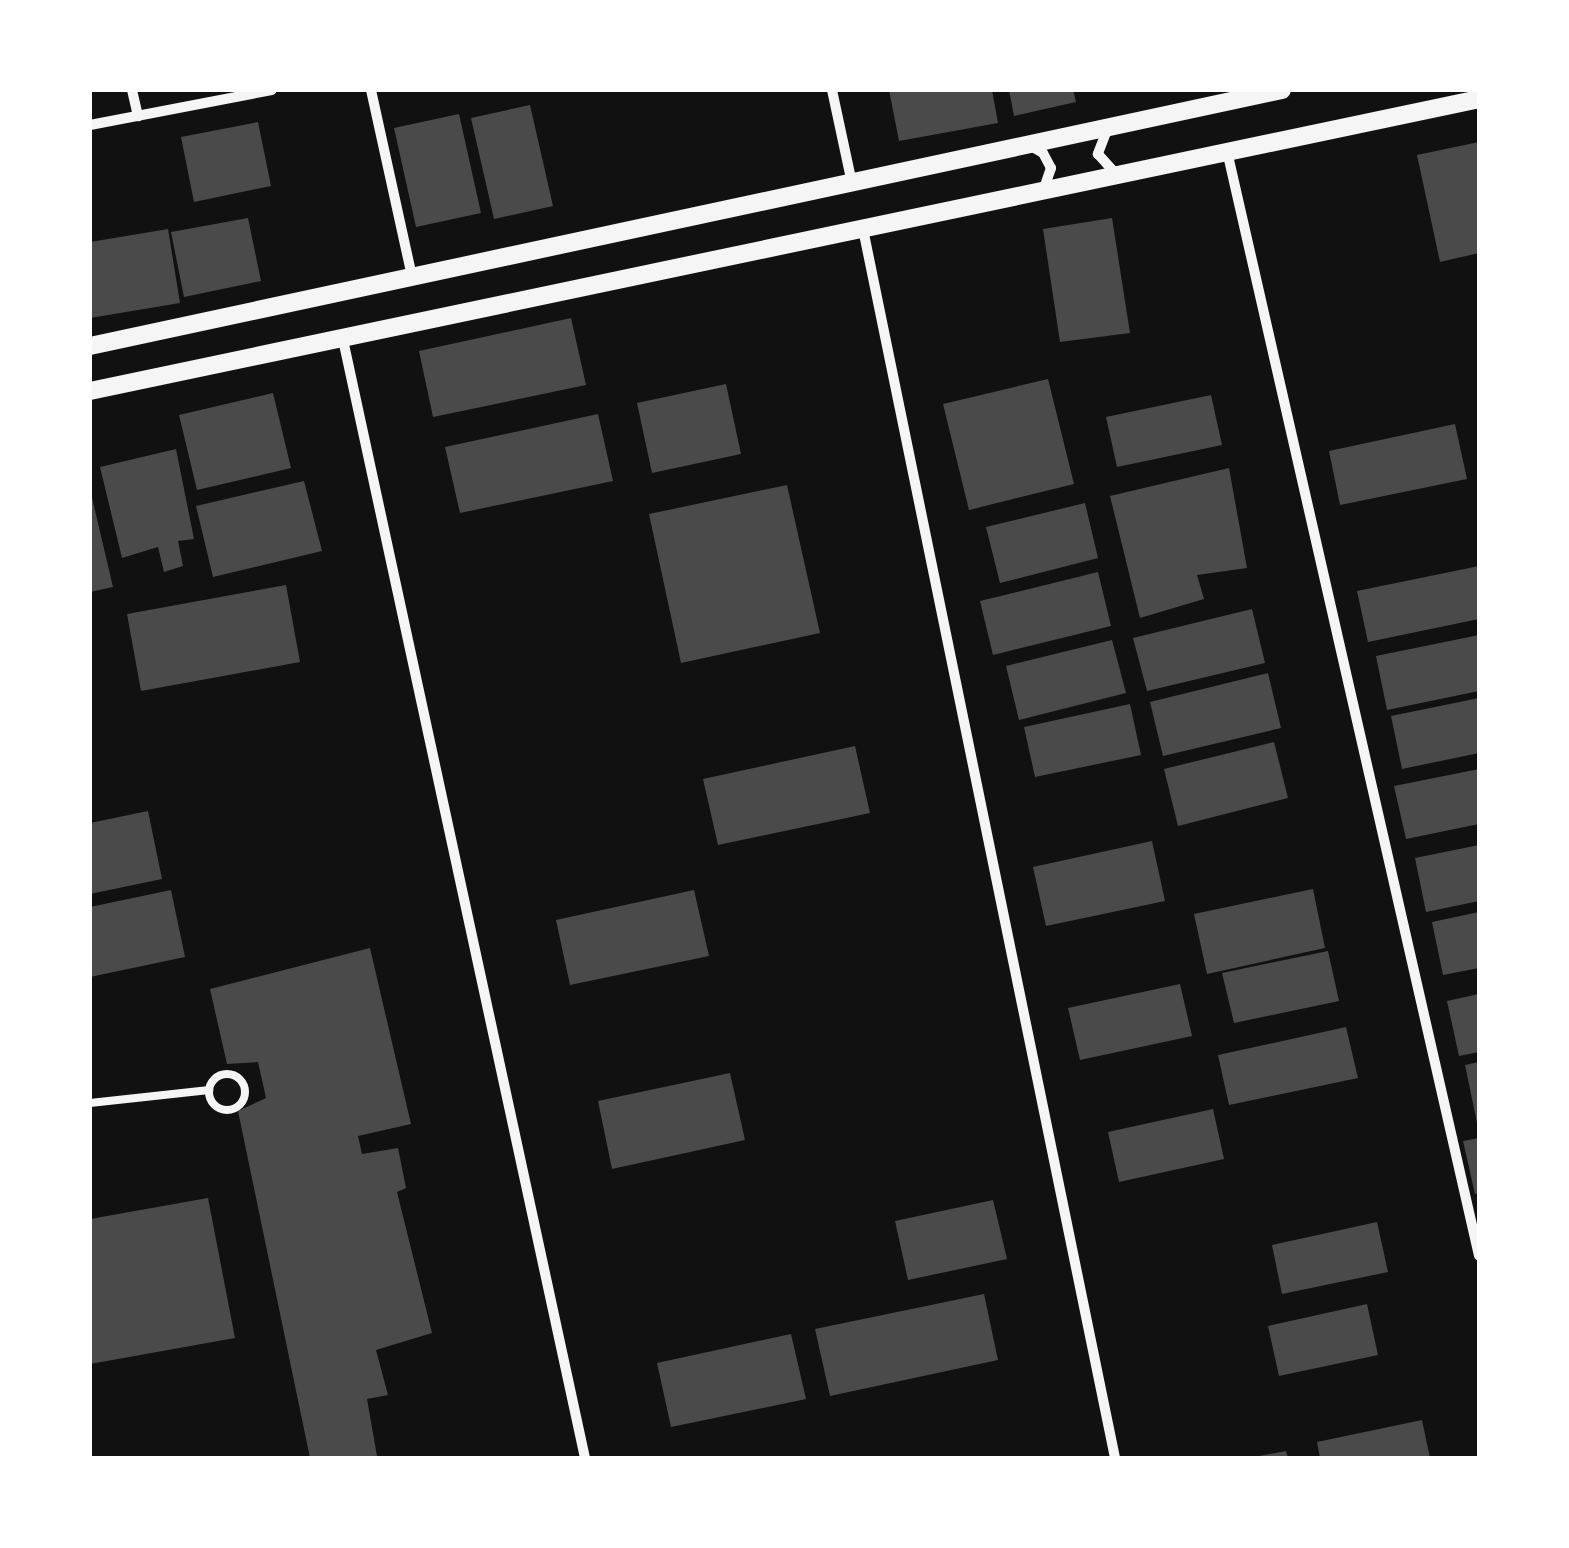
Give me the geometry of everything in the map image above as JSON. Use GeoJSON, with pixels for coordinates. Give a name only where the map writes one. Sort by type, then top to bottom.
{"type":"FeatureCollection","features":[{"type":"Feature","properties":{"kind":"street"},"geometry":{"type":"LineString","coordinates":[[132,90],[138,116]]}},
{"type":"Feature","properties":{"kind":"street"},"geometry":{"type":"LineString","coordinates":[[90,125],[272,90]]}},
{"type":"Feature","properties":{"kind":"street"},"geometry":{"type":"LineString","coordinates":[[371,90],[412,277]]}},
{"type":"Feature","properties":{"kind":"street"},"geometry":{"type":"LineString","coordinates":[[832,90],[852,183]]}},
{"type":"Feature","properties":{"kind":"street"},"geometry":{"type":"LineString","coordinates":[[90,346],[1028,145],[1215,97],[1282,90]]}},
{"type":"Feature","properties":{"kind":"street"},"geometry":{"type":"LineString","coordinates":[[90,392],[342,334],[1036,196],[1226,150],[1479,99]]}},
{"type":"Feature","properties":{"kind":"street"},"geometry":{"type":"LineString","coordinates":[[1113,126],[1098,146],[1101,162],[1130,174]]}},
{"type":"Feature","properties":{"kind":"street"},"geometry":{"type":"LineString","coordinates":[[1028,145],[1043,153],[1050,168],[1048,184],[1036,196]]}},
{"type":"Feature","properties":{"kind":"street"},"geometry":{"type":"LineString","coordinates":[[1226,150],[1479,1256]]}},
{"type":"Feature","properties":{"kind":"street"},"geometry":{"type":"LineString","coordinates":[[863,229],[1115,1458]]}},
{"type":"Feature","properties":{"kind":"street"},"geometry":{"type":"LineString","coordinates":[[342,334],[584,1458]]}},
{"type":"Feature","properties":{"kind":"lane"},"geometry":{"type":"LineString","coordinates":[[90,1103],[209,1090],[226,1074],[245,1087],[234,1108],[222,1110],[209,1090]]}},
{"type":"Feature","properties":{"kind":"building"},"geometry":{"type":"Polygon","coordinates":[[[889,90],[992,90],[998,123],[899,141],[889,90]]]}},
{"type":"Feature","properties":{"kind":"building"},"geometry":{"type":"Polygon","coordinates":[[[1009,90],[1073,90],[1076,102],[1014,116],[1009,90]]]}},
{"type":"Feature","properties":{"kind":"building"},"geometry":{"type":"Polygon","coordinates":[[[530,105],[553,206],[494,219],[471,118],[530,105]]]}},
{"type":"Feature","properties":{"kind":"building"},"geometry":{"type":"Polygon","coordinates":[[[459,114],[481,213],[416,227],[394,128],[459,114]]]}},
{"type":"Feature","properties":{"kind":"building"},"geometry":{"type":"Polygon","coordinates":[[[258,122],[271,186],[194,202],[181,137],[258,122]]]}},
{"type":"Feature","properties":{"kind":"building"},"geometry":{"type":"Polygon","coordinates":[[[1479,142],[1479,253],[1440,262],[1417,155],[1479,142]]]}},
{"type":"Feature","properties":{"kind":"building"},"geometry":{"type":"Polygon","coordinates":[[[248,218],[261,281],[184,297],[171,232],[248,218]]]}},
{"type":"Feature","properties":{"kind":"building"},"geometry":{"type":"Polygon","coordinates":[[[1112,218],[1130,333],[1060,342],[1043,229],[1112,218]]]}},
{"type":"Feature","properties":{"kind":"building"},"geometry":{"type":"Polygon","coordinates":[[[168,229],[180,303],[90,318],[90,242],[168,229]]]}},
{"type":"Feature","properties":{"kind":"building"},"geometry":{"type":"Polygon","coordinates":[[[571,318],[586,385],[433,417],[419,351],[571,318]]]}},
{"type":"Feature","properties":{"kind":"building"},"geometry":{"type":"Polygon","coordinates":[[[1048,379],[1074,484],[969,510],[943,404],[1048,379]]]}},
{"type":"Feature","properties":{"kind":"building"},"geometry":{"type":"Polygon","coordinates":[[[726,384],[741,454],[652,473],[637,403],[726,384]]]}},
{"type":"Feature","properties":{"kind":"building"},"geometry":{"type":"Polygon","coordinates":[[[273,393],[291,468],[197,490],[179,415],[273,393]]]}},
{"type":"Feature","properties":{"kind":"building"},"geometry":{"type":"Polygon","coordinates":[[[1211,395],[1222,445],[1117,467],[1106,417],[1211,395]]]}},
{"type":"Feature","properties":{"kind":"building"},"geometry":{"type":"Polygon","coordinates":[[[598,414],[613,481],[460,513],[445,447],[598,414]]]}},
{"type":"Feature","properties":{"kind":"building"},"geometry":{"type":"Polygon","coordinates":[[[1455,424],[1467,479],[1340,505],[1329,451],[1455,424]]]}},
{"type":"Feature","properties":{"kind":"building"},"geometry":{"type":"Polygon","coordinates":[[[176,449],[194,539],[178,541],[183,566],[164,572],[158,547],[122,558],[100,467],[176,449]]]}},
{"type":"Feature","properties":{"kind":"building"},"geometry":{"type":"Polygon","coordinates":[[[1229,468],[1247,568],[1197,575],[1204,599],[1140,618],[1110,496],[1229,468]]]}},
{"type":"Feature","properties":{"kind":"building"},"geometry":{"type":"Polygon","coordinates":[[[304,481],[322,551],[213,577],[196,506],[304,481]]]}},
{"type":"Feature","properties":{"kind":"building"},"geometry":{"type":"Polygon","coordinates":[[[787,485],[820,633],[681,663],[649,514],[787,485]]]}},
{"type":"Feature","properties":{"kind":"building"},"geometry":{"type":"Polygon","coordinates":[[[90,489],[113,587],[90,592],[90,489]]]}},
{"type":"Feature","properties":{"kind":"building"},"geometry":{"type":"Polygon","coordinates":[[[1085,503],[1098,558],[1000,583],[986,527],[1085,503]]]}},
{"type":"Feature","properties":{"kind":"building"},"geometry":{"type":"Polygon","coordinates":[[[1479,566],[1479,619],[1368,642],[1357,591],[1479,566]]]}},
{"type":"Feature","properties":{"kind":"building"},"geometry":{"type":"Polygon","coordinates":[[[1098,572],[1111,626],[993,655],[980,601],[1098,572]]]}},
{"type":"Feature","properties":{"kind":"building"},"geometry":{"type":"Polygon","coordinates":[[[286,585],[300,662],[141,691],[127,614],[286,585]]]}},
{"type":"Feature","properties":{"kind":"building"},"geometry":{"type":"Polygon","coordinates":[[[1252,609],[1265,663],[1147,691],[1133,638],[1252,609]]]}},
{"type":"Feature","properties":{"kind":"building"},"geometry":{"type":"Polygon","coordinates":[[[1479,635],[1479,691],[1387,710],[1376,656],[1479,635]]]}},
{"type":"Feature","properties":{"kind":"building"},"geometry":{"type":"Polygon","coordinates":[[[1112,640],[1126,693],[1019,720],[1006,666],[1112,640]]]}},
{"type":"Feature","properties":{"kind":"building"},"geometry":{"type":"Polygon","coordinates":[[[1268,673],[1281,728],[1163,756],[1150,702],[1268,673]]]}},
{"type":"Feature","properties":{"kind":"building"},"geometry":{"type":"Polygon","coordinates":[[[1479,698],[1479,753],[1402,769],[1391,716],[1479,698]]]}},
{"type":"Feature","properties":{"kind":"building"},"geometry":{"type":"Polygon","coordinates":[[[1130,704],[1141,755],[1035,777],[1024,727],[1130,704]]]}},
{"type":"Feature","properties":{"kind":"building"},"geometry":{"type":"Polygon","coordinates":[[[1274,742],[1288,798],[1178,826],[1164,769],[1274,742]]]}},
{"type":"Feature","properties":{"kind":"building"},"geometry":{"type":"Polygon","coordinates":[[[855,746],[870,813],[718,845],[703,779],[855,746]]]}},
{"type":"Feature","properties":{"kind":"building"},"geometry":{"type":"Polygon","coordinates":[[[1479,769],[1479,824],[1406,839],[1394,786],[1479,769]]]}},
{"type":"Feature","properties":{"kind":"building"},"geometry":{"type":"Polygon","coordinates":[[[148,811],[162,879],[90,894],[90,823],[148,811]]]}},
{"type":"Feature","properties":{"kind":"building"},"geometry":{"type":"Polygon","coordinates":[[[1152,841],[1165,901],[1046,926],[1033,867],[1152,841]]]}},
{"type":"Feature","properties":{"kind":"building"},"geometry":{"type":"Polygon","coordinates":[[[1479,845],[1479,901],[1426,912],[1415,858],[1479,845]]]}},
{"type":"Feature","properties":{"kind":"building"},"geometry":{"type":"Polygon","coordinates":[[[1313,889],[1325,948],[1207,974],[1194,914],[1313,889]]]}},
{"type":"Feature","properties":{"kind":"building"},"geometry":{"type":"Polygon","coordinates":[[[171,890],[185,957],[90,977],[90,907],[171,890]]]}},
{"type":"Feature","properties":{"kind":"building"},"geometry":{"type":"Polygon","coordinates":[[[694,890],[709,956],[570,985],[556,920],[694,890]]]}},
{"type":"Feature","properties":{"kind":"building"},"geometry":{"type":"Polygon","coordinates":[[[1479,912],[1479,968],[1443,975],[1432,922],[1479,912]]]}},
{"type":"Feature","properties":{"kind":"building"},"geometry":{"type":"Polygon","coordinates":[[[370,948],[411,1124],[358,1136],[362,1154],[398,1148],[406,1188],[397,1192],[432,1333],[376,1350],[388,1395],[367,1399],[377,1456],[310,1458],[238,1111],[266,1098],[258,1062],[227,1064],[210,989],[370,948]]]}},
{"type":"Feature","properties":{"kind":"building"},"geometry":{"type":"Polygon","coordinates":[[[1328,951],[1339,1001],[1234,1023],[1222,973],[1328,951]]]}},
{"type":"Feature","properties":{"kind":"building"},"geometry":{"type":"Polygon","coordinates":[[[1180,984],[1192,1036],[1080,1060],[1068,1008],[1180,984]]]}},
{"type":"Feature","properties":{"kind":"building"},"geometry":{"type":"Polygon","coordinates":[[[1479,994],[1479,1052],[1459,1056],[1447,1001],[1479,994]]]}},
{"type":"Feature","properties":{"kind":"building"},"geometry":{"type":"Polygon","coordinates":[[[1346,1027],[1358,1078],[1229,1105],[1218,1055],[1346,1027]]]}},
{"type":"Feature","properties":{"kind":"building"},"geometry":{"type":"Polygon","coordinates":[[[1479,1062],[1479,1123],[1477,1123],[1465,1065],[1479,1062]]]}},
{"type":"Feature","properties":{"kind":"building"},"geometry":{"type":"Polygon","coordinates":[[[730,1073],[745,1140],[612,1169],[598,1101],[730,1073]]]}},
{"type":"Feature","properties":{"kind":"building"},"geometry":{"type":"Polygon","coordinates":[[[1213,1109],[1224,1159],[1119,1182],[1108,1132],[1213,1109]]]}},
{"type":"Feature","properties":{"kind":"building"},"geometry":{"type":"Polygon","coordinates":[[[1479,1138],[1479,1193],[1475,1194],[1463,1141],[1479,1138]]]}},
{"type":"Feature","properties":{"kind":"building"},"geometry":{"type":"Polygon","coordinates":[[[208,1198],[235,1338],[90,1364],[90,1219],[208,1198]]]}},
{"type":"Feature","properties":{"kind":"building"},"geometry":{"type":"Polygon","coordinates":[[[993,1200],[1007,1259],[908,1280],[895,1221],[993,1200]]]}},
{"type":"Feature","properties":{"kind":"building"},"geometry":{"type":"Polygon","coordinates":[[[1377,1222],[1388,1272],[1282,1294],[1272,1245],[1377,1222]]]}},
{"type":"Feature","properties":{"kind":"building"},"geometry":{"type":"Polygon","coordinates":[[[984,1294],[998,1360],[830,1396],[815,1329],[984,1294]]]}},
{"type":"Feature","properties":{"kind":"building"},"geometry":{"type":"Polygon","coordinates":[[[1367,1304],[1378,1355],[1279,1376],[1268,1326],[1367,1304]]]}},
{"type":"Feature","properties":{"kind":"building"},"geometry":{"type":"Polygon","coordinates":[[[791,1334],[806,1399],[671,1427],[657,1363],[791,1334]]]}},
{"type":"Feature","properties":{"kind":"building"},"geometry":{"type":"Polygon","coordinates":[[[1422,1420],[1430,1458],[1320,1458],[1317,1442],[1422,1420]]]}},
{"type":"Feature","properties":{"kind":"building"},"geometry":{"type":"Polygon","coordinates":[[[1286,1451],[1288,1458],[1259,1458],[1259,1456],[1286,1451]]]}}]}
